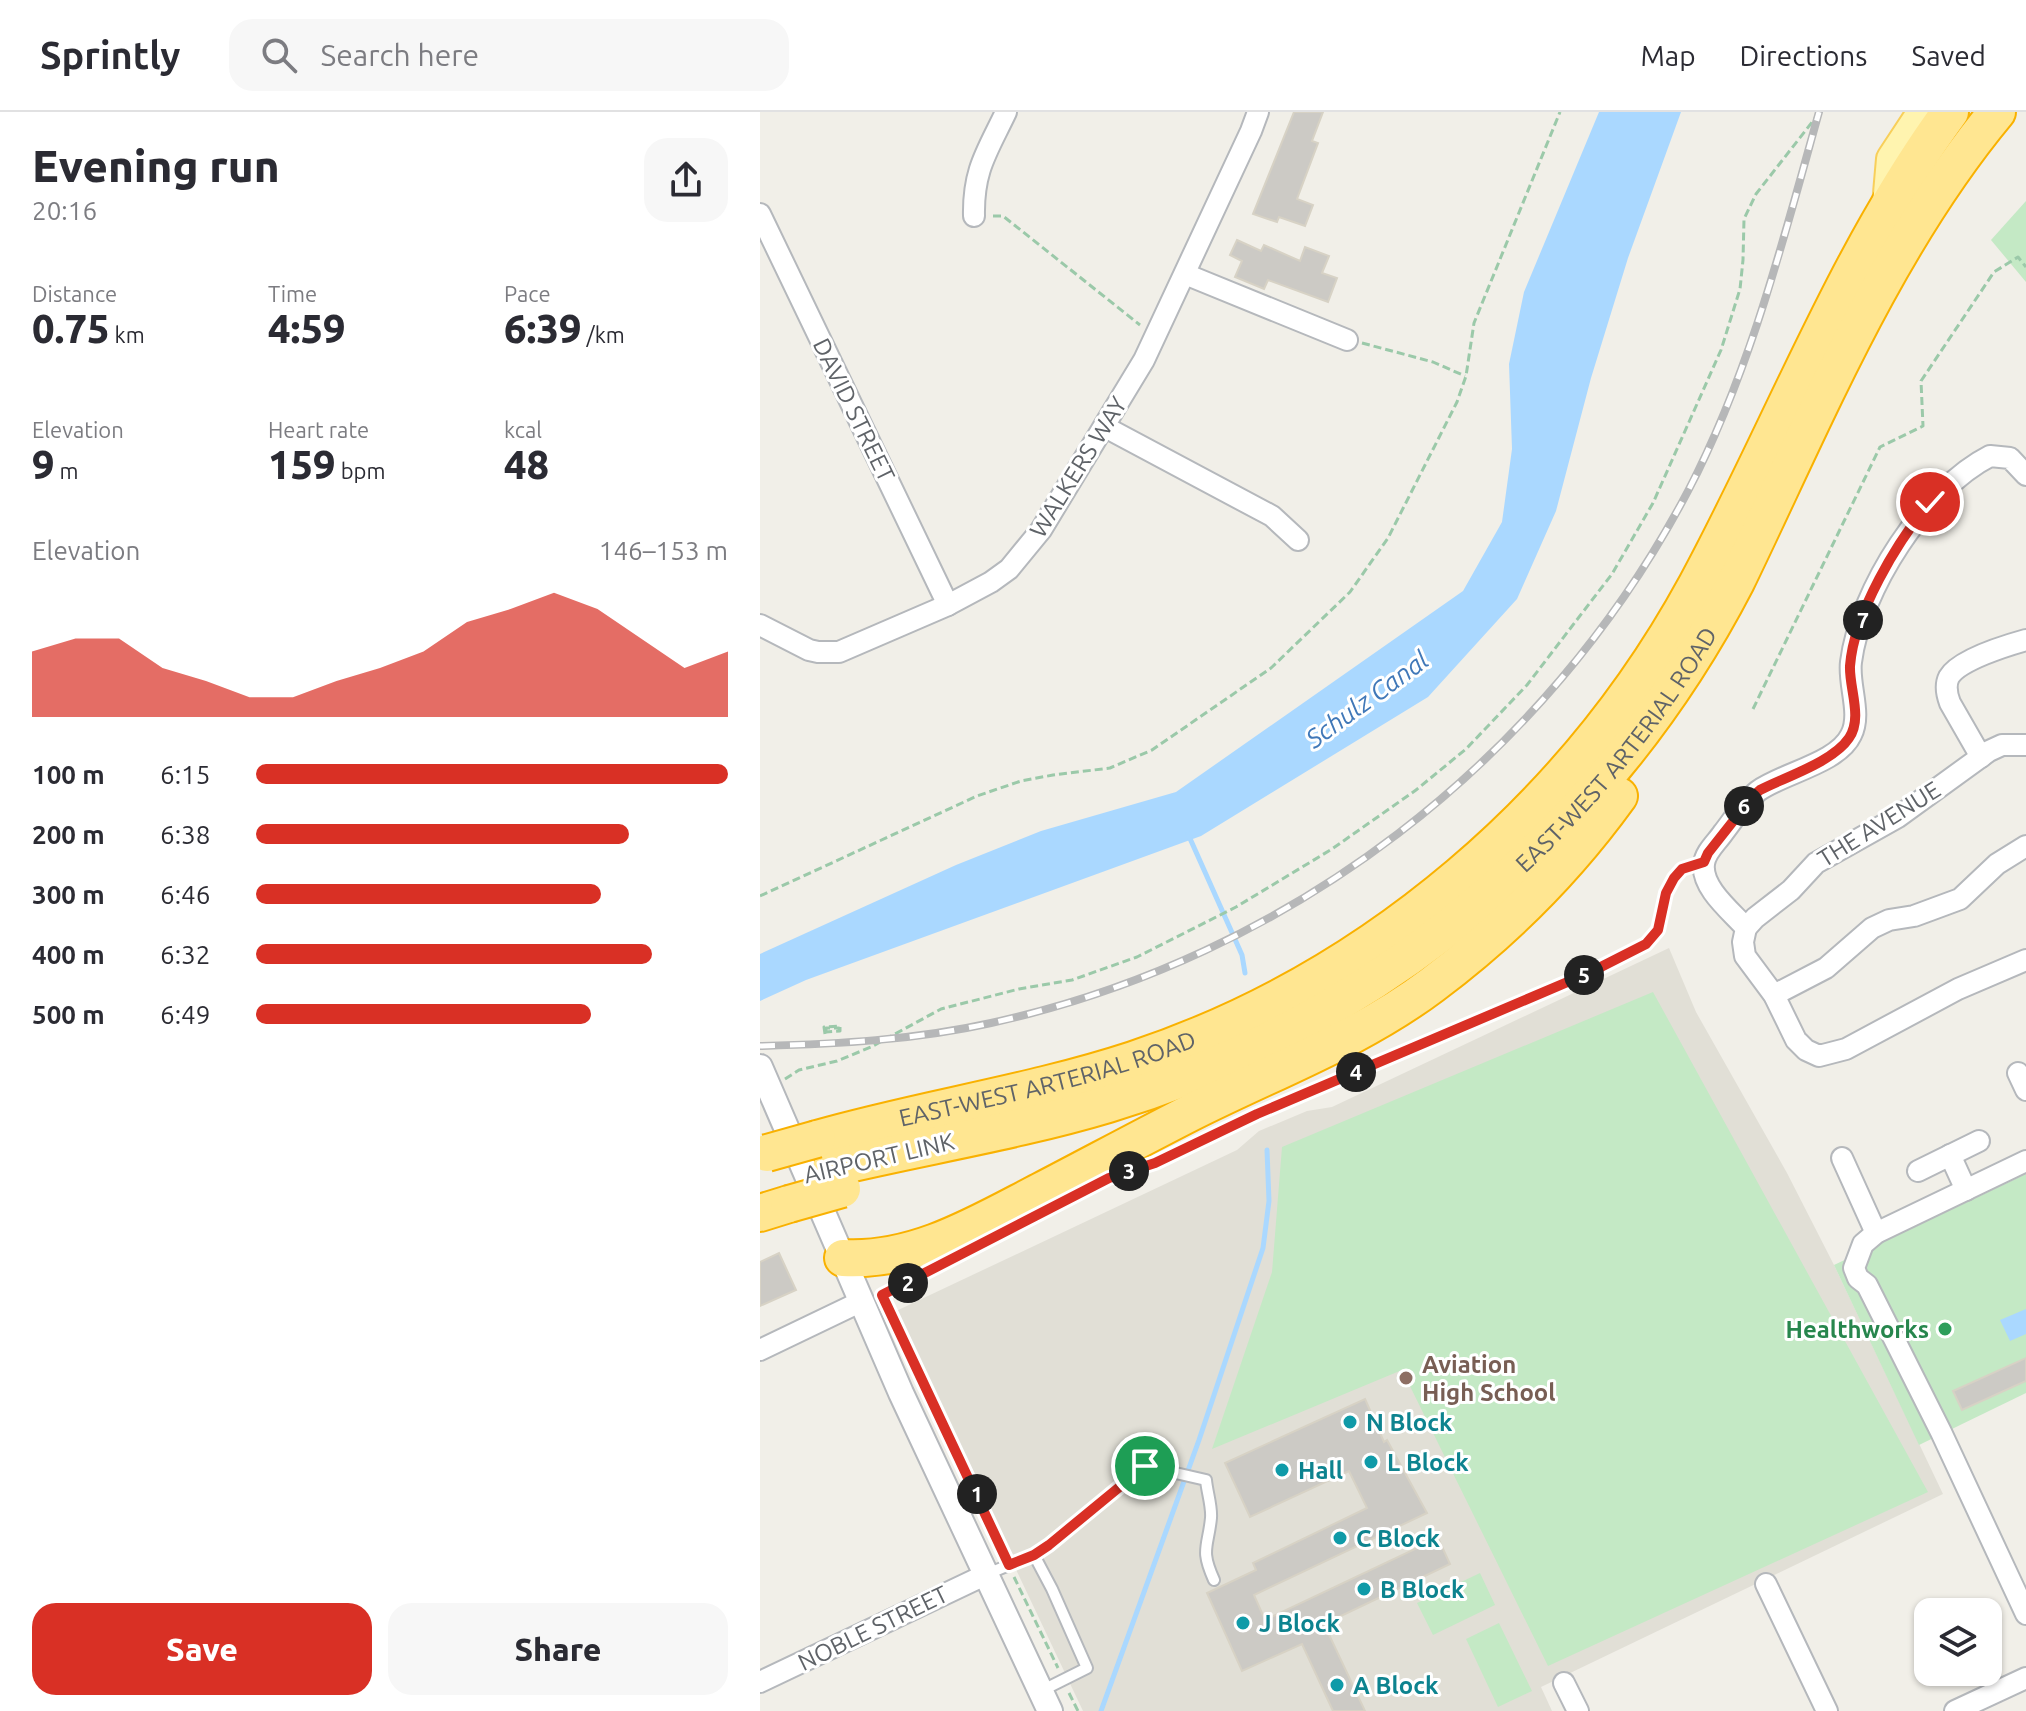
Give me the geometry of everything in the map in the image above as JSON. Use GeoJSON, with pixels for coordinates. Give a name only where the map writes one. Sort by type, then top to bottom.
{"type":"FeatureCollection","features":[{"type":"Feature","properties":{"kind":"highway","name":"EAST-WEST ARTERIAL ROAD"},"geometry":{"type":"LineString","coordinates":[[829,1151],[1062,1082],[1192,1038],[1236,1019],[1313,978],[1382,935],[1460,876],[1531,809],[1584,750],[1670,631],[1720,539],[1859,256],[1888,205],[1950,112]]}},
{"type":"Feature","properties":{"kind":"highway","name":"EAST-WEST ARTERIAL ROAD"},"geometry":{"type":"LineString","coordinates":[[998,1130],[1107,1104],[1204,1070],[1258,1046],[1355,993],[1450,927],[1499,887],[1580,807],[1673,689],[1717,619],[1870,305],[1899,252],[1952,171],[1997,112]]}},
{"type":"Feature","properties":{"kind":"highway"},"geometry":{"type":"LineString","coordinates":[[843,1258],[867,1259],[895,1254],[922,1247],[965,1229],[1218,1099],[1336,1044],[1403,1006],[1490,939],[1556,874],[1619,797],[1626,751]]}},
{"type":"Feature","properties":{"kind":"highway","name":"AIRPORT LINK"},"geometry":{"type":"LineString","coordinates":[[829,1151],[998,1130]]}},
{"type":"Feature","properties":{"kind":"highway"},"geometry":{"type":"LineString","coordinates":[[767,1172],[829,1151]]}},
{"type":"Feature","properties":{"kind":"highway"},"geometry":{"type":"LineString","coordinates":[[767,1172],[829,1151]]}},
{"type":"Feature","properties":{"kind":"main road","name":"EAST-WEST ARTERIAL ROAD"},"geometry":{"type":"LineString","coordinates":[[1888,205],[1892,159],[1923,112]]}},
{"type":"Feature","properties":{"kind":"street"},"geometry":{"type":"LineString","coordinates":[[974,216],[977,172],[1006,112]]}},
{"type":"Feature","properties":{"kind":"street","name":"WALKERS WAY"},"geometry":{"type":"LineString","coordinates":[[760,625],[809,650],[828,653],[851,648],[948,605],[991,582],[1022,554],[1041,530],[1105,427],[1156,336],[1258,112]]}},
{"type":"Feature","properties":{"kind":"street","name":"DAVID STREET"},"geometry":{"type":"LineString","coordinates":[[760,214],[948,605]]}},
{"type":"Feature","properties":{"kind":"street"},"geometry":{"type":"LineString","coordinates":[[1185,274],[1347,340]]}},
{"type":"Feature","properties":{"kind":"street"},"geometry":{"type":"LineString","coordinates":[[1105,427],[1272,516],[1298,540]]}},
{"type":"Feature","properties":{"kind":"street"},"geometry":{"type":"LineString","coordinates":[[2026,475],[2010,458],[1990,456],[1940,493],[1923,510],[1883,574],[1859,628],[1850,665],[1855,720],[1849,738],[1826,757],[1760,790],[1746,803],[1704,862],[1708,883],[1746,928],[1743,942],[1745,956],[1774,995],[1800,1045],[1812,1054],[1826,1056],[1846,1049],[1958,989],[2026,960]]}},
{"type":"Feature","properties":{"kind":"street"},"geometry":{"type":"LineString","coordinates":[[1981,757],[1950,703],[1947,695],[1949,677],[1993,651],[2026,640]]}},
{"type":"Feature","properties":{"kind":"street","name":"THE AVENUE"},"geometry":{"type":"LineString","coordinates":[[1746,928],[1791,890],[1816,863],[1898,817],[2002,745],[2026,745]]}},
{"type":"Feature","properties":{"kind":"street"},"geometry":{"type":"LineString","coordinates":[[1774,995],[1826,968],[1872,928],[1960,899],[1997,864],[2026,846]]}},
{"type":"Feature","properties":{"kind":"street"},"geometry":{"type":"LineString","coordinates":[[764,1077],[843,1258],[874,1295],[985,1575],[1046,1701]]}},
{"type":"Feature","properties":{"kind":"street"},"geometry":{"type":"LineString","coordinates":[[1918,1171],[1979,1141]]}},
{"type":"Feature","properties":{"kind":"street"},"geometry":{"type":"LineString","coordinates":[[1950,1155],[1966,1190]]}},
{"type":"Feature","properties":{"kind":"street"},"geometry":{"type":"LineString","coordinates":[[1842,1158],[1876,1233]]}},
{"type":"Feature","properties":{"kind":"street"},"geometry":{"type":"LineString","coordinates":[[2026,1161],[1876,1233],[1863,1244],[1859,1255],[1867,1275],[1867,1285],[1941,1432],[2026,1614]]}},
{"type":"Feature","properties":{"kind":"street"},"geometry":{"type":"LineString","coordinates":[[760,1350],[874,1295]]}},
{"type":"Feature","properties":{"kind":"street","name":"NOBLE STREET"},"geometry":{"type":"LineString","coordinates":[[760,1682],[985,1575]]}},
{"type":"Feature","properties":{"kind":"street"},"geometry":{"type":"LineString","coordinates":[[1766,1584],[1827,1711]]}},
{"type":"Feature","properties":{"kind":"street"},"geometry":{"type":"LineString","coordinates":[[1955,1711],[2026,1678]]}},
{"type":"Feature","properties":{"kind":"street"},"geometry":{"type":"LineString","coordinates":[[1564,1683],[1578,1711]]}},
{"type":"Feature","properties":{"kind":"lane"},"geometry":{"type":"LineString","coordinates":[[1127,1452],[1137,1472]]}},
{"type":"Feature","properties":{"kind":"lane"},"geometry":{"type":"LineString","coordinates":[[985,1575],[1034,1555],[1145,1466],[1206,1480],[1211,1517],[1205,1542],[1205,1560],[1214,1580]]}},
{"type":"Feature","properties":{"kind":"lane"},"geometry":{"type":"LineString","coordinates":[[1034,1555],[1087,1668],[1063,1680],[1046,1701]]}},
{"type":"Feature","properties":{"kind":"path"},"geometry":{"type":"LineString","coordinates":[[760,896],[977,796],[1021,781],[1110,768],[1152,750],[1271,668],[1350,592],[1388,538],[1457,402],[1466,376],[1474,323],[1560,112]]}},
{"type":"Feature","properties":{"kind":"path"},"geometry":{"type":"LineString","coordinates":[[764,1077],[837,1061],[871,1047],[941,1009],[1019,989],[1072,980],[1137,957],[1236,907],[1332,849],[1416,790],[1466,749],[1527,685],[1612,574],[1653,503],[1721,350],[1740,289],[1744,219],[1756,194],[1820,112]]}},
{"type":"Feature","properties":{"kind":"path"},"geometry":{"type":"LineString","coordinates":[[974,216],[1003,216],[1156,336]]}},
{"type":"Feature","properties":{"kind":"path"},"geometry":{"type":"LineString","coordinates":[[1753,709],[1880,447],[1923,426],[1921,381],[1994,272],[2018,257],[2026,267]]}},
{"type":"Feature","properties":{"kind":"path"},"geometry":{"type":"LineString","coordinates":[[1347,340],[1433,362],[1466,376]]}},
{"type":"Feature","properties":{"kind":"path"},"geometry":{"type":"LineString","coordinates":[[1143,1167],[1257,1114],[1591,972],[1646,944],[1658,930],[1668,886],[1682,869],[1704,862]]}},
{"type":"Feature","properties":{"kind":"path"},"geometry":{"type":"LineString","coordinates":[[825,1033],[826,1028],[839,1028],[839,1033]]}},
{"type":"Feature","properties":{"kind":"path"},"geometry":{"type":"LineString","coordinates":[[874,1295],[935,1269]]}},
{"type":"Feature","properties":{"kind":"path"},"geometry":{"type":"LineString","coordinates":[[874,1295],[885,1302]]}},
{"type":"Feature","properties":{"kind":"path"},"geometry":{"type":"LineString","coordinates":[[908,1355],[971,1480],[1078,1711]]}},
{"type":"Feature","properties":{"kind":"shaded area","name":"Aviation High School"},"geometry":{"type":"Polygon","coordinates":[[[1669,948],[1696,1012],[1787,1173],[1834,1265],[1943,1494],[1541,1687],[1552,1711],[1083,1711],[894,1312],[1237,1150],[1259,1131],[1307,1111],[1332,1107],[1669,948]]]}},
{"type":"Feature","properties":{"kind":"green space"},"geometry":{"type":"Polygon","coordinates":[[[2026,201],[2026,282],[1991,240],[2026,201]]]}},
{"type":"Feature","properties":{"kind":"green space"},"geometry":{"type":"Polygon","coordinates":[[[1653,992],[1928,1492],[1548,1666],[1402,1370],[1212,1449],[1272,1272],[1282,1147],[1653,992]]]}},
{"type":"Feature","properties":{"kind":"green space","name":"Healthworks"},"geometry":{"type":"Polygon","coordinates":[[[2026,1174],[2026,1393],[1919,1445],[1834,1265],[2026,1174]]]}},
{"type":"Feature","properties":{"kind":"green space"},"geometry":{"type":"Polygon","coordinates":[[[1480,1573],[1495,1605],[1433,1635],[1417,1603],[1480,1573]]]}},
{"type":"Feature","properties":{"kind":"green space"},"geometry":{"type":"Polygon","coordinates":[[[1499,1623],[1532,1691],[1498,1707],[1466,1639],[1499,1623]]]}},
{"type":"Feature","properties":{"kind":"water","name":"Schulz Canal"},"geometry":{"type":"Polygon","coordinates":[[[1599,112],[1681,112],[1628,258],[1591,378],[1556,511],[1517,599],[1428,697],[1201,836],[806,980],[760,1001],[760,954],[956,865],[1041,831],[1176,792],[1463,591],[1502,522],[1512,449],[1509,364],[1524,292],[1599,112]]]}},
{"type":"Feature","properties":{"kind":"water"},"geometry":{"type":"Polygon","coordinates":[[[2026,1309],[2026,1334],[2010,1341],[2000,1320],[2026,1309]]]}},
{"type":"Feature","properties":{"kind":"building"},"geometry":{"type":"Polygon","coordinates":[[[1294,112],[1323,112],[1312,141],[1318,143],[1297,199],[1313,205],[1305,226],[1279,217],[1277,222],[1253,214],[1294,112]]]}},
{"type":"Feature","properties":{"kind":"building"},"geometry":{"type":"Polygon","coordinates":[[[1237,240],[1261,251],[1264,245],[1300,261],[1305,247],[1329,256],[1322,273],[1337,278],[1328,302],[1268,280],[1264,289],[1235,277],[1242,261],[1230,255],[1237,240]]]}},
{"type":"Feature","properties":{"kind":"building"},"geometry":{"type":"Polygon","coordinates":[[[779,1253],[796,1290],[760,1306],[760,1262],[779,1253]]]}},
{"type":"Feature","properties":{"kind":"building"},"geometry":{"type":"Polygon","coordinates":[[[2026,1358],[2026,1381],[1962,1410],[1953,1391],[2026,1358]]]}},
{"type":"Feature","properties":{"kind":"building"},"geometry":{"type":"Polygon","coordinates":[[[1365,1399],[1384,1442],[1387,1440],[1427,1513],[1254,1595],[1265,1620],[1438,1538],[1450,1564],[1324,1624],[1365,1711],[1333,1711],[1302,1644],[1242,1671],[1207,1593],[1256,1570],[1253,1563],[1367,1508],[1349,1471],[1250,1517],[1225,1463],[1365,1399]]]}},
{"type":"Feature","properties":{"kind":"waterway"},"geometry":{"type":"LineString","coordinates":[[1188,834],[1242,955],[1245,973]]}},
{"type":"Feature","properties":{"kind":"waterway"},"geometry":{"type":"LineString","coordinates":[[1101,1711],[1199,1440],[1263,1248],[1269,1201],[1267,1150]]}},
{"type":"Feature","properties":{"kind":"railway"},"geometry":{"type":"LineString","coordinates":[[760,1046],[847,1042],[934,1033],[991,1023],[1100,993],[1205,950],[1305,897],[1398,834],[1483,761],[1561,679],[1629,589],[1688,491],[1730,400],[1747,353],[1819,112]]}},
{"type":"Feature","properties":{"kind":"place","name":"Healthworks"},"geometry":{"type":"Point","coordinates":[1945,1329]}},
{"type":"Feature","properties":{"kind":"place","name":"Aviation High School"},"geometry":{"type":"Point","coordinates":[1406,1378]}},
{"type":"Feature","properties":{"kind":"place","name":"N Block"},"geometry":{"type":"Point","coordinates":[1350,1422]}},
{"type":"Feature","properties":{"kind":"place","name":"L Block"},"geometry":{"type":"Point","coordinates":[1371,1462]}},
{"type":"Feature","properties":{"kind":"place","name":"Hall"},"geometry":{"type":"Point","coordinates":[1282,1470]}},
{"type":"Feature","properties":{"kind":"place","name":"C Block"},"geometry":{"type":"Point","coordinates":[1340,1538]}},
{"type":"Feature","properties":{"kind":"place","name":"B Block"},"geometry":{"type":"Point","coordinates":[1364,1589]}},
{"type":"Feature","properties":{"kind":"place","name":"J Block"},"geometry":{"type":"Point","coordinates":[1243,1623]}},
{"type":"Feature","properties":{"kind":"place","name":"A Block"},"geometry":{"type":"Point","coordinates":[1337,1685]}},
{"type":"Feature","properties":{"kind":"route"},"geometry":{"type":"LineString","coordinates":[[1145,1466],[1049,1545],[1009,1565],[882,1295],[1109,1178],[1155,1163],[1257,1114],[1591,972],[1646,944],[1658,930],[1668,886],[1677,873],[1704,862],[1746,803],[1760,790],[1836,751],[1852,734],[1855,720],[1850,665],[1859,628],[1883,574],[1930,502]]}}]}
